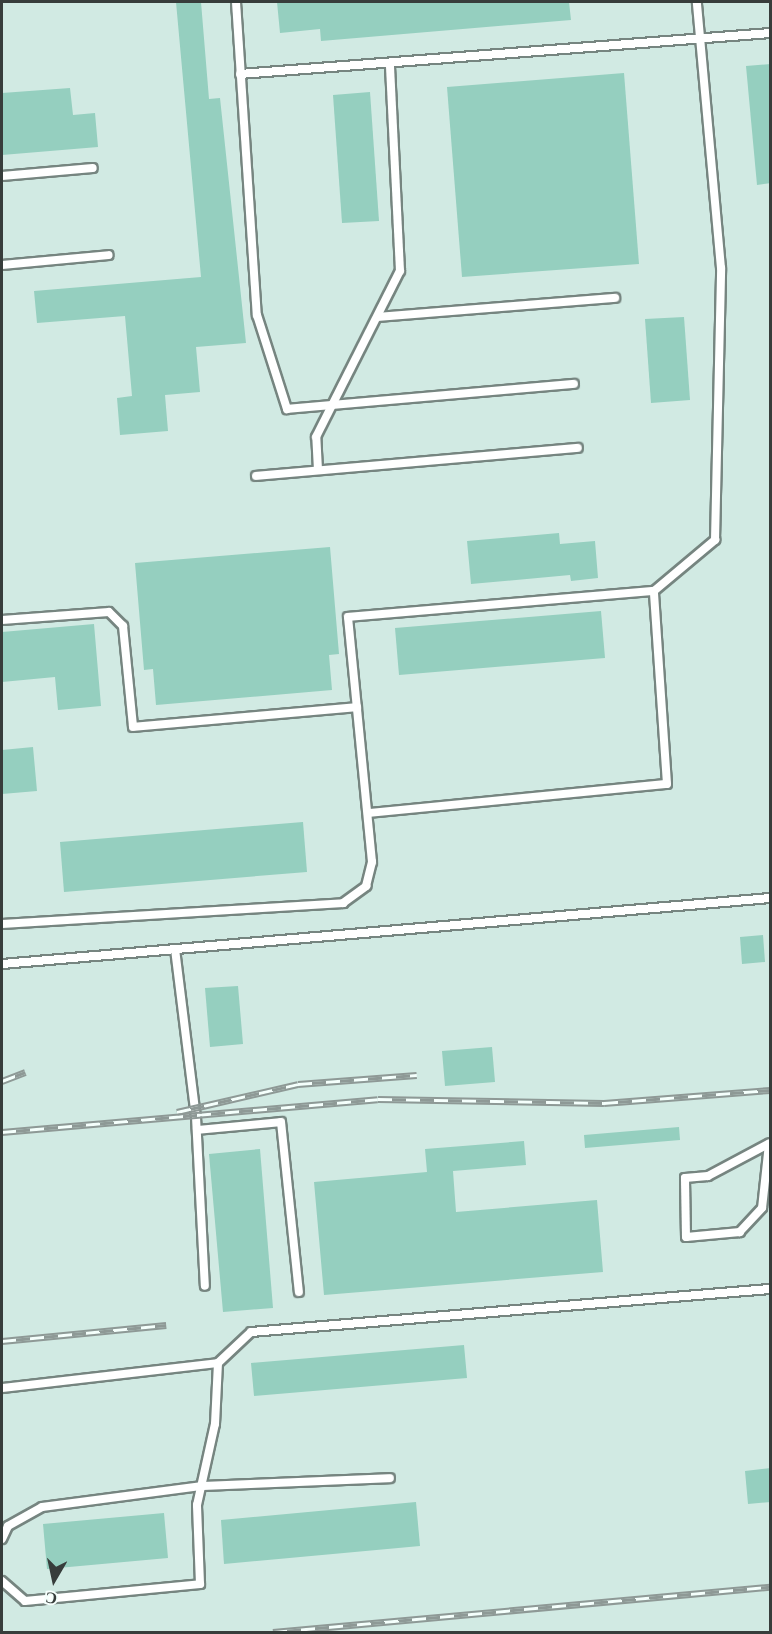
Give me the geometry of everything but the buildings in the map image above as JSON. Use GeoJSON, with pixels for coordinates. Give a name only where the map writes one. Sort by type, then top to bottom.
{"type":"FeatureCollection","features":[{"type":"Feature","properties":{"kind":"lane"},"geometry":{"type":"LineString","coordinates":[[236,2],[257,315],[287,409],[574,384]]}},
{"type":"Feature","properties":{"kind":"lane"},"geometry":{"type":"LineString","coordinates":[[2,924],[343,903],[366,886],[372,862],[348,616],[654,591],[715,540],[721,268],[697,2]]}},
{"type":"Feature","properties":{"kind":"lane"},"geometry":{"type":"LineString","coordinates":[[240,74],[771,33]]}},
{"type":"Feature","properties":{"kind":"lane"},"geometry":{"type":"LineString","coordinates":[[318,470],[316,437],[335,405],[400,271],[390,63]]}},
{"type":"Feature","properties":{"kind":"lane"},"geometry":{"type":"LineString","coordinates":[[2,176],[93,168]]}},
{"type":"Feature","properties":{"kind":"lane"},"geometry":{"type":"LineString","coordinates":[[2,265],[109,255]]}},
{"type":"Feature","properties":{"kind":"lane"},"geometry":{"type":"LineString","coordinates":[[378,317],[615,298]]}},
{"type":"Feature","properties":{"kind":"lane"},"geometry":{"type":"LineString","coordinates":[[256,476],[578,448]]}},
{"type":"Feature","properties":{"kind":"lane"},"geometry":{"type":"LineString","coordinates":[[369,813],[668,784],[654,591]]}},
{"type":"Feature","properties":{"kind":"lane"},"geometry":{"type":"LineString","coordinates":[[2,620],[109,612],[123,626],[133,727],[357,706]]}},
{"type":"Feature","properties":{"kind":"lane"},"geometry":{"type":"LineString","coordinates":[[2,964],[771,898]]}},
{"type":"Feature","properties":{"kind":"lane"},"geometry":{"type":"LineString","coordinates":[[175,949],[197,1130],[205,1286]]}},
{"type":"Feature","properties":{"kind":"lane"},"geometry":{"type":"LineString","coordinates":[[197,1130],[281,1122],[298,1292]]}},
{"type":"Feature","properties":{"kind":"lane"},"geometry":{"type":"LineString","coordinates":[[770,1144],[762,1208],[740,1232],[686,1237],[685,1178],[708,1176],[770,1144]]}},
{"type":"Feature","properties":{"kind":"lane"},"geometry":{"type":"LineString","coordinates":[[2,1388],[218,1363],[251,1332],[771,1289]]}},
{"type":"Feature","properties":{"kind":"lane"},"geometry":{"type":"LineString","coordinates":[[2,1581],[25,1601],[200,1584],[201,1486],[215,1424],[218,1363]]}},
{"type":"Feature","properties":{"kind":"lane"},"geometry":{"type":"LineString","coordinates":[[2,1539],[8,1526],[42,1507],[201,1486],[390,1478]]}},
{"type":"Feature","properties":{"kind":"shaded area"},"geometry":{"type":"Polygon","coordinates":[[[2,2],[770,2],[770,1632],[2,1632],[2,2]]]}},
{"type":"Feature","properties":{"kind":"railway"},"geometry":{"type":"LineString","coordinates":[[2,1081],[25,1072]]}},
{"type":"Feature","properties":{"kind":"railway"},"geometry":{"type":"LineString","coordinates":[[177,1112],[298,1084],[417,1075]]}},
{"type":"Feature","properties":{"kind":"railway"},"geometry":{"type":"LineString","coordinates":[[2,1132],[378,1099],[604,1103],[770,1090]]}},
{"type":"Feature","properties":{"kind":"railway"},"geometry":{"type":"LineString","coordinates":[[2,1341],[166,1325]]}},
{"type":"Feature","properties":{"kind":"railway"},"geometry":{"type":"LineString","coordinates":[[273,1632],[770,1587]]}}]}
